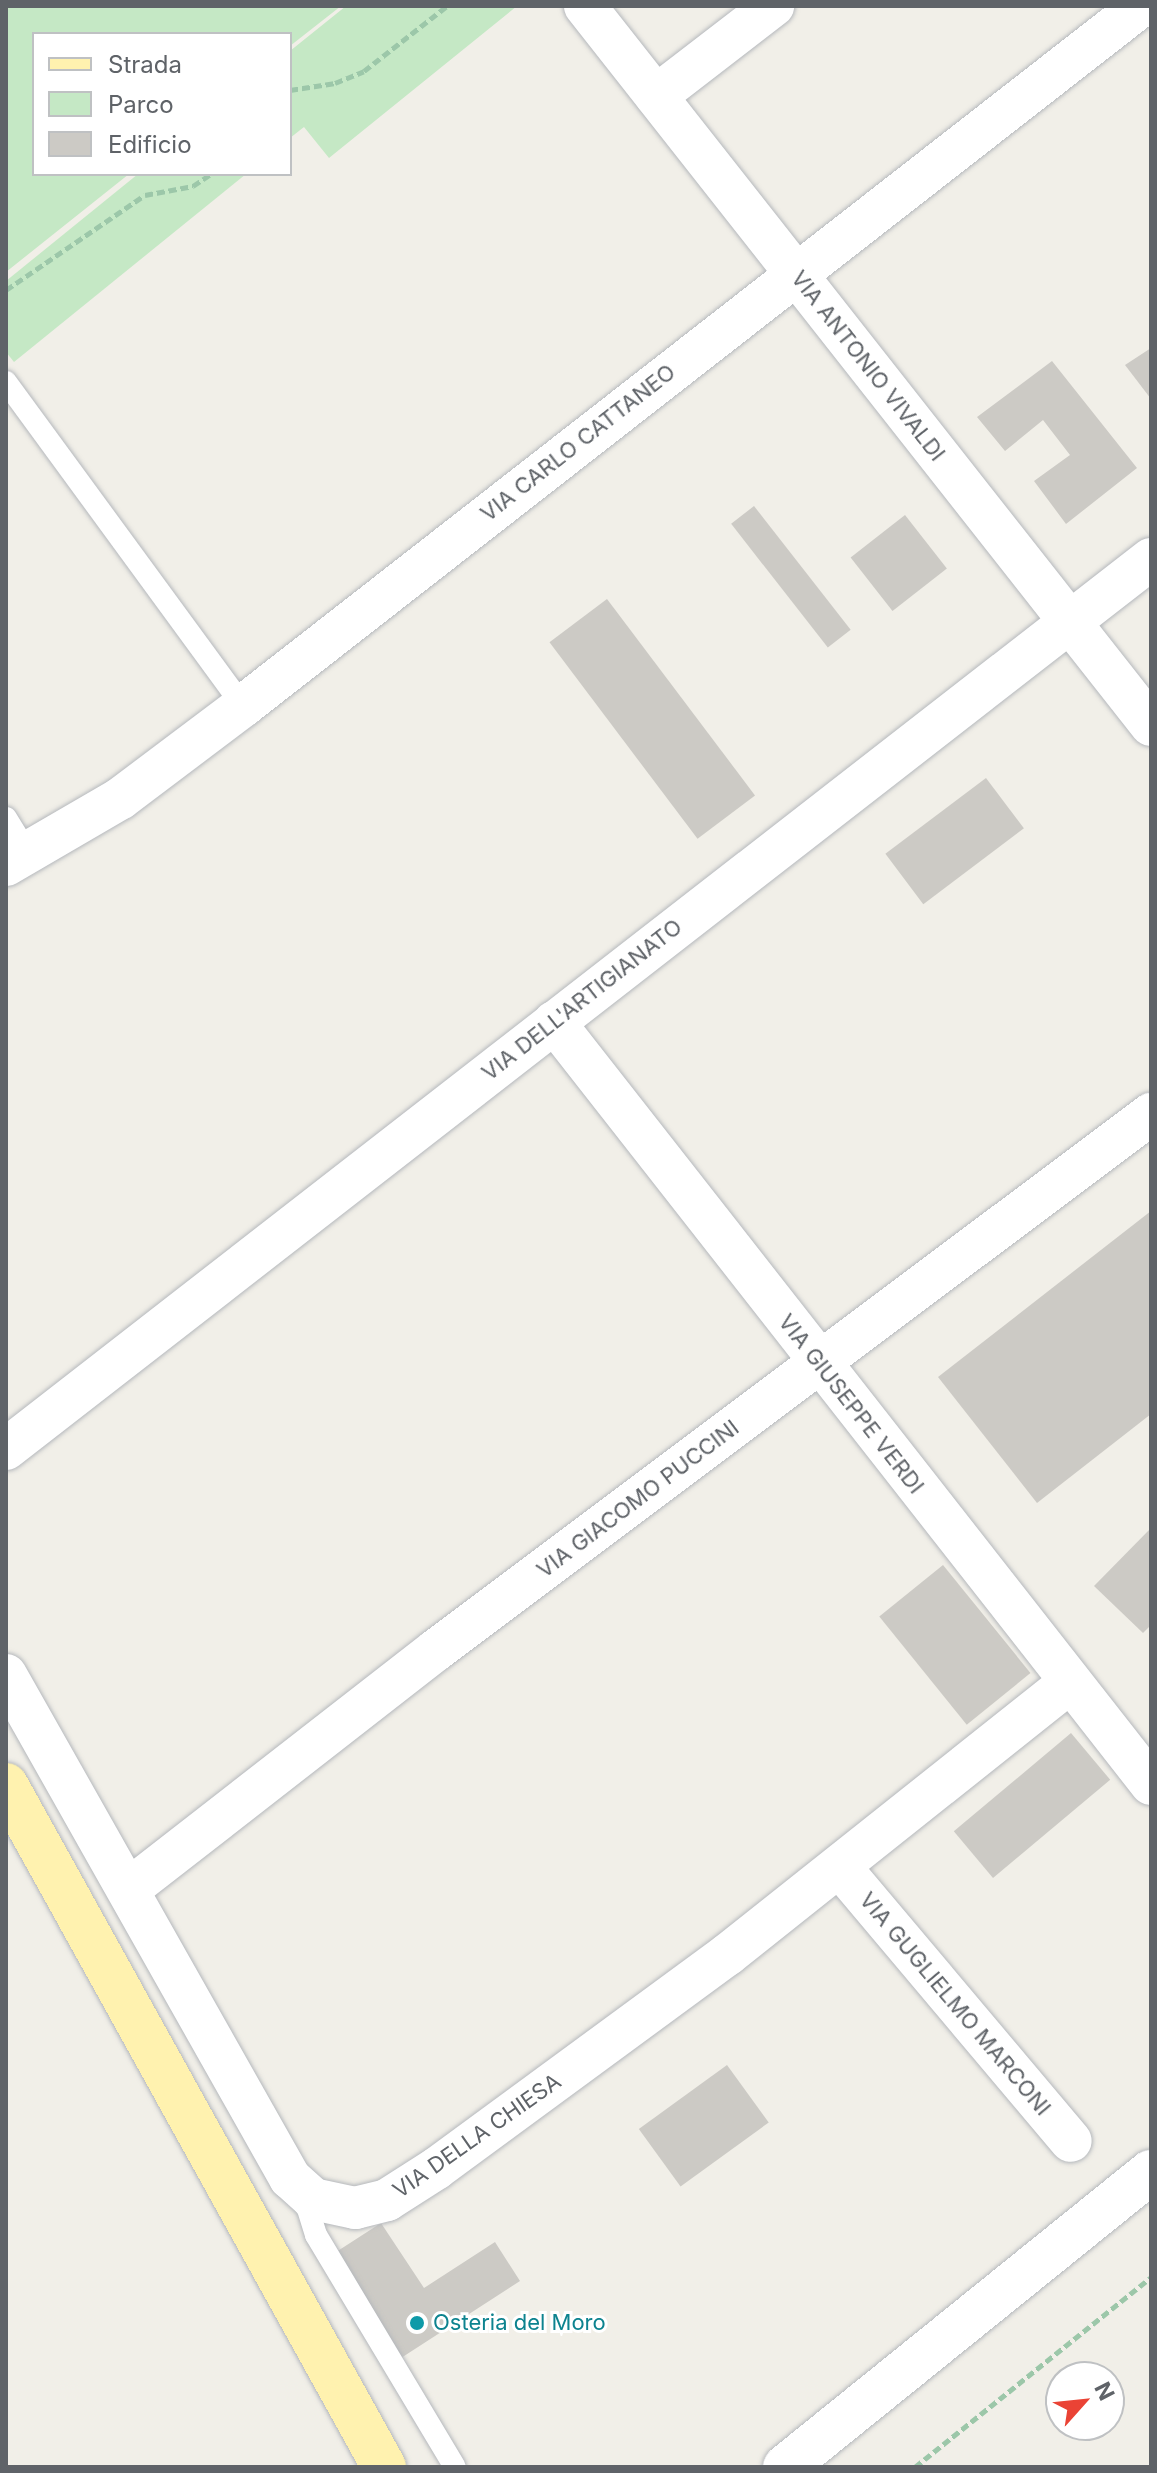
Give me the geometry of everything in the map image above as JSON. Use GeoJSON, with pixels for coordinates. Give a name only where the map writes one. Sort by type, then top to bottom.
{"type":"FeatureCollection","features":[{"type":"Feature","properties":{"kind":"main road"},"geometry":{"type":"LineString","coordinates":[[6,1785],[384,2467]]}},
{"type":"Feature","properties":{"kind":"street","name":"VIA ANTONIO VIVALDI"},"geometry":{"type":"LineString","coordinates":[[585,6],[1151,725]]}},
{"type":"Feature","properties":{"kind":"street"},"geometry":{"type":"LineString","coordinates":[[656,96],[773,6]]}},
{"type":"Feature","properties":{"kind":"street","name":"VIA CARLO CATTANEO"},"geometry":{"type":"LineString","coordinates":[[17,860],[121,798],[243,706],[1141,6]]}},
{"type":"Feature","properties":{"kind":"street","name":"VIA DELL'ARTIGIANATO"},"geometry":{"type":"LineString","coordinates":[[9,1448],[1151,559]]}},
{"type":"Feature","properties":{"kind":"street","name":"VIA GIUSEPPE VERDI"},"geometry":{"type":"LineString","coordinates":[[554,1022],[1151,1784]]}},
{"type":"Feature","properties":{"kind":"street","name":"VIA GIACOMO PUCCINI"},"geometry":{"type":"LineString","coordinates":[[129,1889],[436,1650],[1151,1114]]}},
{"type":"Feature","properties":{"kind":"street"},"geometry":{"type":"LineString","coordinates":[[6,1675],[290,2178],[303,2192]]}},
{"type":"Feature","properties":{"kind":"street","name":"VIA DELLA CHIESA"},"geometry":{"type":"LineString","coordinates":[[303,2192],[341,2208],[387,2200],[840,1867],[1070,1682]]}},
{"type":"Feature","properties":{"kind":"street","name":"VIA GUGLIELMO MARCONI"},"geometry":{"type":"LineString","coordinates":[[840,1867],[1071,2141]]}},
{"type":"Feature","properties":{"kind":"street"},"geometry":{"type":"LineString","coordinates":[[785,2467],[1151,2172]]}},
{"type":"Feature","properties":{"kind":"lane"},"geometry":{"type":"LineString","coordinates":[[6,382],[243,706]]}},
{"type":"Feature","properties":{"kind":"lane"},"geometry":{"type":"LineString","coordinates":[[6,818],[17,860]]}},
{"type":"Feature","properties":{"kind":"lane"},"geometry":{"type":"LineString","coordinates":[[303,2192],[316,2235],[455,2467]]}},
{"type":"Feature","properties":{"kind":"path"},"geometry":{"type":"LineString","coordinates":[[292,90],[335,83],[364,71],[447,6]]}},
{"type":"Feature","properties":{"kind":"path"},"geometry":{"type":"LineString","coordinates":[[6,290],[145,195],[193,186],[208,176]]}},
{"type":"Feature","properties":{"kind":"path"},"geometry":{"type":"LineString","coordinates":[[915,2467],[1151,2277]]}},
{"type":"Feature","properties":{"kind":"green space"},"geometry":{"type":"Polygon","coordinates":[[[6,6],[341,6],[292,44],[292,32],[32,32],[32,176],[126,176],[6,272],[6,6]]]}},
{"type":"Feature","properties":{"kind":"green space"},"geometry":{"type":"Polygon","coordinates":[[[346,6],[517,6],[329,158],[304,127],[292,136],[292,49],[346,6]]]}},
{"type":"Feature","properties":{"kind":"green space"},"geometry":{"type":"Polygon","coordinates":[[[136,176],[244,176],[14,362],[6,352],[6,281],[136,176]]]}},
{"type":"Feature","properties":{"kind":"building"},"geometry":{"type":"Polygon","coordinates":[[[1151,348],[1151,399],[1125,365],[1151,348]]]}},
{"type":"Feature","properties":{"kind":"building"},"geometry":{"type":"Polygon","coordinates":[[[1052,361],[1137,468],[1066,524],[1034,481],[1070,455],[1043,420],[1005,451],[977,417],[1052,361]]]}},
{"type":"Feature","properties":{"kind":"building"},"geometry":{"type":"Polygon","coordinates":[[[754,506],[851,630],[828,648],[731,524],[754,506]]]}},
{"type":"Feature","properties":{"kind":"building"},"geometry":{"type":"Polygon","coordinates":[[[905,515],[947,569],[892,611],[851,557],[905,515]]]}},
{"type":"Feature","properties":{"kind":"building"},"geometry":{"type":"Polygon","coordinates":[[[607,599],[755,795],[698,839],[549,642],[607,599]]]}},
{"type":"Feature","properties":{"kind":"building"},"geometry":{"type":"Polygon","coordinates":[[[986,778],[1024,828],[923,904],[885,854],[986,778]]]}},
{"type":"Feature","properties":{"kind":"building"},"geometry":{"type":"Polygon","coordinates":[[[1151,1211],[1151,1414],[1037,1503],[938,1377],[1151,1211]]]}},
{"type":"Feature","properties":{"kind":"building"},"geometry":{"type":"Polygon","coordinates":[[[1151,1528],[1151,1625],[1143,1633],[1094,1586],[1151,1528]]]}},
{"type":"Feature","properties":{"kind":"building"},"geometry":{"type":"Polygon","coordinates":[[[943,1565],[1030,1673],[967,1725],[879,1617],[943,1565]]]}},
{"type":"Feature","properties":{"kind":"building"},"geometry":{"type":"Polygon","coordinates":[[[1071,1733],[1110,1780],[993,1878],[954,1831],[1071,1733]]]}},
{"type":"Feature","properties":{"kind":"building"},"geometry":{"type":"Polygon","coordinates":[[[727,2065],[769,2122],[681,2187],[639,2129],[727,2065]]]}},
{"type":"Feature","properties":{"kind":"building","name":"Osteria del Moro"},"geometry":{"type":"Polygon","coordinates":[[[381,2223],[424,2288],[495,2242],[520,2281],[401,2358],[333,2254],[381,2223]]]}},
{"type":"Feature","properties":{"kind":"place","name":"Osteria del Moro"},"geometry":{"type":"Point","coordinates":[417,2323]}}]}
